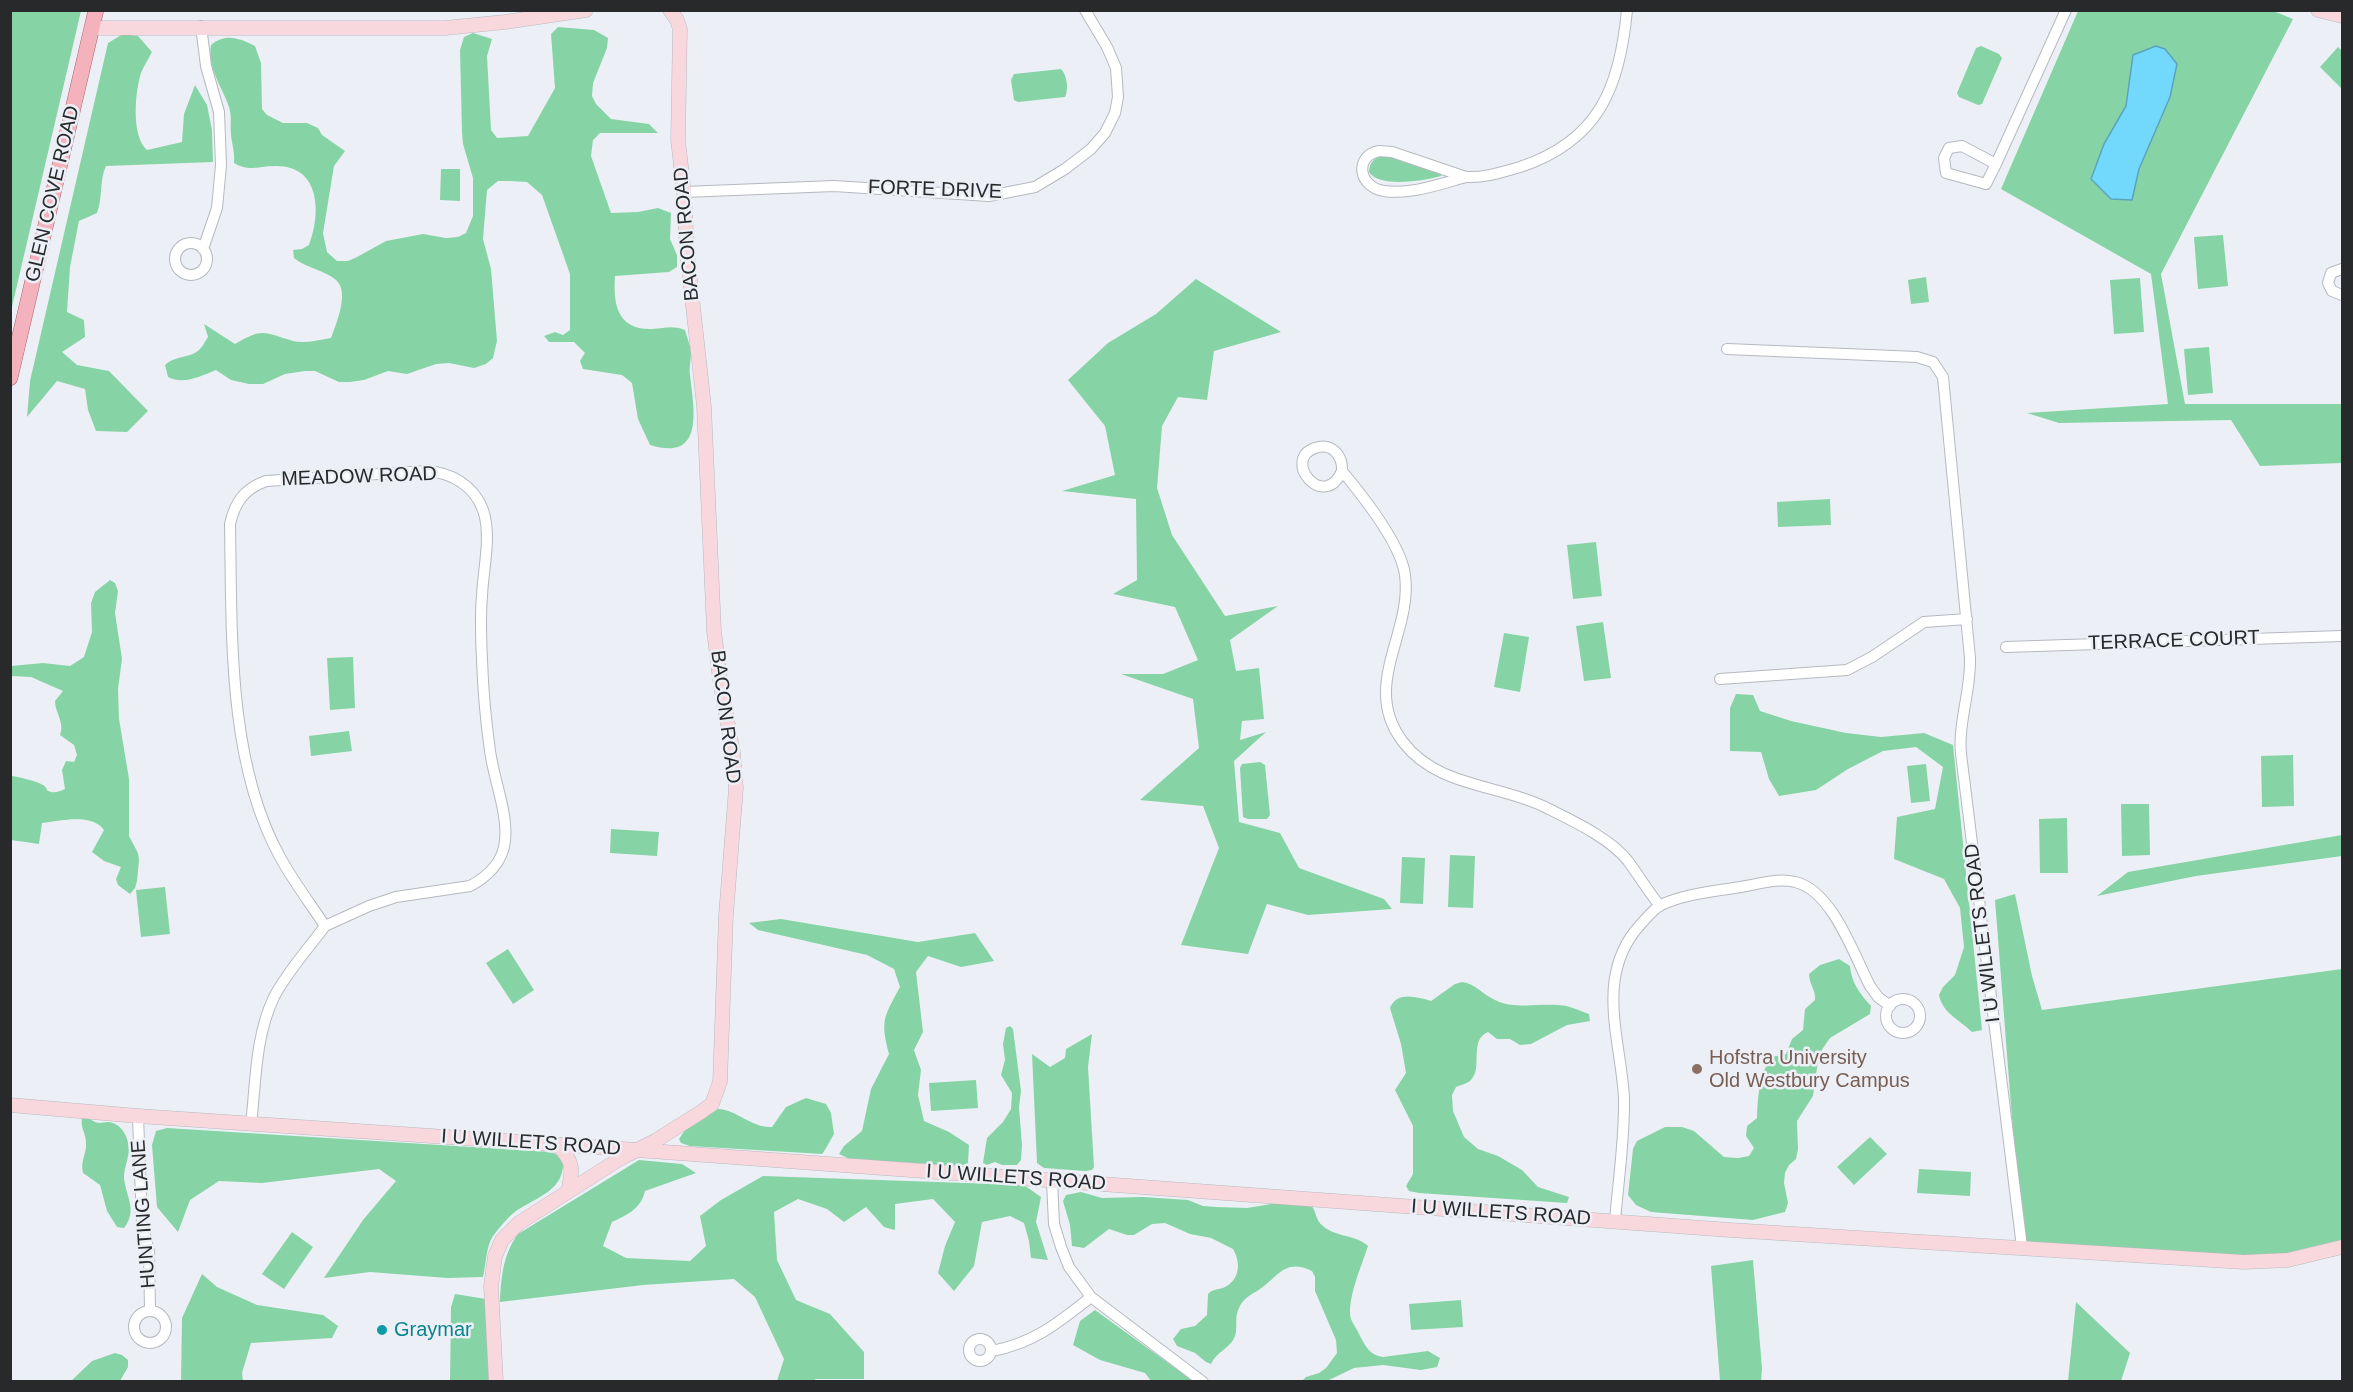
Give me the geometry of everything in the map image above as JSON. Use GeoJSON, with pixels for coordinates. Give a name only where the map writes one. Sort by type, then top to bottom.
{"type":"FeatureCollection","features":[{"type":"Feature","properties":{"kind":"main road","name":"GLEN COVE ROAD"},"geometry":{"type":"LineString","coordinates":[[10,378],[96,10]]}},
{"type":"Feature","properties":{"kind":"street"},"geometry":{"type":"LineString","coordinates":[[92,28],[201,26],[445,28],[586,10]]}},
{"type":"Feature","properties":{"kind":"street","name":"BACON ROAD"},"geometry":{"type":"LineString","coordinates":[[496,1382],[491,1286],[495,1256],[502,1240],[519,1223],[621,1158],[701,1112],[712,1104],[718,1094],[723,1039],[729,867],[736,788],[733,752],[714,631],[704,406],[687,252],[684,192],[678,140],[680,29],[670,10]]}},
{"type":"Feature","properties":{"kind":"street","name":"FORTE DRIVE"},"geometry":{"type":"LineString","coordinates":[[684,192],[834,186],[989,196],[1035,187],[1065,169],[1091,149],[1105,133],[1115,113],[1118,97],[1116,68],[1107,47],[1085,10]]}},
{"type":"Feature","properties":{"kind":"street"},"geometry":{"type":"LineString","coordinates":[[1466,177],[1423,189],[1386,191],[1367,185],[1363,177],[1363,169],[1364,161],[1372,153],[1392,152],[1466,177],[1480,178],[1538,161],[1568,144],[1592,122],[1606,102],[1618,69],[1627,10]]}},
{"type":"Feature","properties":{"kind":"street"},"geometry":{"type":"LineString","coordinates":[[1996,164],[1962,146],[1949,148],[1944,158],[1946,172],[1986,184],[1996,164],[2066,10]]}},
{"type":"Feature","properties":{"kind":"street"},"geometry":{"type":"LineString","coordinates":[[2318,10],[2343,16]]}},
{"type":"Feature","properties":{"kind":"street"},"geometry":{"type":"LineString","coordinates":[[201,26],[206,66],[219,112],[221,165],[217,208],[203,249]]}},
{"type":"Feature","properties":{"kind":"street"},"geometry":{"type":"LineString","coordinates":[[2343,269],[2331,273],[2328,283],[2332,291],[2343,294]]}},
{"type":"Feature","properties":{"kind":"street","name":"I U WILLETS ROAD"},"geometry":{"type":"LineString","coordinates":[[1727,350],[1906,356],[1927,360],[1938,366],[1945,383],[1967,619],[1970,682],[1962,728],[1961,754],[2022,1248]]}},
{"type":"Feature","properties":{"kind":"street"},"geometry":{"type":"LineString","coordinates":[[1342,471],[1392,541],[1405,573],[1406,603],[1389,660],[1385,689],[1390,716],[1402,741],[1420,760],[1440,773],[1529,800],[1606,840],[1628,861],[1660,906]]}},
{"type":"Feature","properties":{"kind":"street","name":"MEADOW ROAD"},"geometry":{"type":"LineString","coordinates":[[251,1124],[259,1045],[266,1016],[285,980],[325,926],[369,906],[396,897],[470,886],[481,880],[496,866],[502,855],[505,824],[490,752],[482,662],[481,600],[487,530],[483,511],[477,498],[464,484],[449,475],[438,472],[266,481],[254,485],[243,493],[233,510],[230,524],[232,644],[246,763],[256,800],[279,855],[325,926]]}},
{"type":"Feature","properties":{"kind":"street"},"geometry":{"type":"LineString","coordinates":[[1720,679],[1848,670],[1872,657],[1924,622],[1967,619]]}},
{"type":"Feature","properties":{"kind":"street","name":"TERRACE COURT"},"geometry":{"type":"LineString","coordinates":[[2006,647],[2343,636]]}},
{"type":"Feature","properties":{"kind":"street"},"geometry":{"type":"LineString","coordinates":[[1615,1221],[1624,1099],[1612,1001],[1613,980],[1617,963],[1630,938],[1660,906],[1696,895],[1778,880],[1803,885],[1818,893],[1829,906],[1870,986],[1878,997],[1890,1006]]}},
{"type":"Feature","properties":{"kind":"street","name":"I U WILLETS ROAD"},"geometry":{"type":"LineString","coordinates":[[10,1105],[1052,1181],[2022,1248],[2256,1262],[2288,1260],[2343,1247]]}},
{"type":"Feature","properties":{"kind":"street","name":"HUNTING LANE"},"geometry":{"type":"LineString","coordinates":[[138,1116],[142,1224],[149,1251],[150,1311]]}},
{"type":"Feature","properties":{"kind":"street"},"geometry":{"type":"LineString","coordinates":[[558,1145],[568,1156],[572,1167],[568,1192]]}},
{"type":"Feature","properties":{"kind":"street"},"geometry":{"type":"LineString","coordinates":[[1052,1181],[1054,1224],[1060,1247],[1091,1297],[1203,1382]]}},
{"type":"Feature","properties":{"kind":"street"},"geometry":{"type":"LineString","coordinates":[[992,1351],[1017,1346],[1042,1334],[1091,1297]]}},
{"type":"Feature","properties":{"kind":"green space"},"geometry":{"type":"Polygon","coordinates":[[[2271,10],[2293,19],[2161,274],[2185,404],[2342,404],[2342,463],[2260,466],[2231,420],[2059,423],[2027,413],[2168,404],[2151,274],[2001,189],[2078,11],[2271,10]]]}},
{"type":"Feature","properties":{"kind":"green space"},"geometry":{"type":"Polygon","coordinates":[[[10,11],[81,11],[11,311],[10,311],[10,11]]]}},
{"type":"Feature","properties":{"kind":"green space"},"geometry":{"type":"Polygon","coordinates":[[[558,27],[594,30],[608,38],[607,48],[593,83],[592,96],[596,104],[611,119],[649,124],[658,133],[600,133],[593,140],[591,156],[611,213],[638,212],[658,208],[671,213],[670,239],[677,255],[677,267],[669,272],[615,276],[615,296],[620,313],[631,325],[640,328],[673,327],[685,330],[691,352],[690,372],[694,417],[688,440],[680,446],[668,448],[650,445],[638,419],[632,383],[622,375],[583,369],[580,361],[585,353],[574,342],[549,342],[544,336],[555,332],[563,335],[570,330],[570,274],[542,195],[527,182],[498,181],[487,190],[483,239],[491,269],[497,341],[493,358],[486,364],[474,368],[449,363],[436,364],[407,374],[388,371],[364,380],[350,382],[339,382],[315,371],[285,374],[263,384],[231,380],[216,370],[186,380],[168,377],[165,365],[197,352],[202,346],[208,337],[204,324],[235,344],[258,333],[298,342],[317,341],[331,338],[342,300],[340,285],[336,280],[294,258],[293,250],[309,245],[313,233],[316,206],[309,182],[290,168],[275,166],[249,168],[234,163],[230,110],[213,69],[211,45],[222,39],[232,38],[255,46],[261,63],[262,109],[267,115],[283,123],[307,123],[318,128],[322,135],[345,151],[334,166],[323,233],[327,252],[337,261],[348,261],[386,241],[423,234],[446,238],[458,237],[466,233],[473,216],[473,178],[463,144],[462,132],[460,50],[464,37],[473,33],[492,39],[487,56],[491,130],[497,138],[528,136],[555,88],[551,34],[558,27]]]}},
{"type":"Feature","properties":{"kind":"green space"},"geometry":{"type":"Polygon","coordinates":[[[123,34],[138,36],[152,52],[141,73],[137,91],[136,124],[142,143],[147,150],[182,142],[184,114],[195,85],[207,105],[212,130],[213,162],[106,166],[97,213],[79,221],[70,267],[67,312],[84,320],[85,337],[62,352],[77,365],[109,371],[148,411],[127,432],[96,431],[88,410],[85,389],[57,381],[27,417],[30,381],[108,43],[123,34]]]}},
{"type":"Feature","properties":{"kind":"green space"},"geometry":{"type":"Polygon","coordinates":[[[1981,46],[1999,54],[2002,58],[1982,104],[1978,105],[1959,97],[1957,93],[1976,48],[1981,46]]]}},
{"type":"Feature","properties":{"kind":"green space"},"geometry":{"type":"Polygon","coordinates":[[[2338,47],[2342,51],[2342,89],[2320,67],[2338,47]]]}},
{"type":"Feature","properties":{"kind":"green space"},"geometry":{"type":"Polygon","coordinates":[[[1061,69],[1067,82],[1065,97],[1018,102],[1014,100],[1011,80],[1014,74],[1061,69]]]}},
{"type":"Feature","properties":{"kind":"green space"},"geometry":{"type":"Polygon","coordinates":[[[1385,155],[1442,174],[1413,181],[1382,180],[1369,172],[1374,160],[1385,155]]]}},
{"type":"Feature","properties":{"kind":"green space"},"geometry":{"type":"Polygon","coordinates":[[[441,169],[460,169],[460,201],[440,200],[441,169]]]}},
{"type":"Feature","properties":{"kind":"green space"},"geometry":{"type":"Polygon","coordinates":[[[2223,235],[2228,286],[2198,289],[2194,237],[2223,235]]]}},
{"type":"Feature","properties":{"kind":"green space"},"geometry":{"type":"Polygon","coordinates":[[[1926,277],[1929,302],[1911,304],[1908,280],[1926,277]]]}},
{"type":"Feature","properties":{"kind":"green space"},"geometry":{"type":"Polygon","coordinates":[[[2140,278],[2144,332],[2114,334],[2110,280],[2140,278]]]}},
{"type":"Feature","properties":{"kind":"green space"},"geometry":{"type":"Polygon","coordinates":[[[1196,279],[1281,332],[1214,351],[1207,400],[1178,397],[1162,426],[1157,488],[1172,535],[1225,616],[1278,606],[1230,640],[1236,671],[1259,668],[1264,719],[1242,721],[1240,740],[1266,732],[1234,761],[1239,822],[1280,833],[1299,868],[1384,899],[1392,909],[1308,915],[1267,904],[1248,954],[1181,945],[1219,848],[1203,806],[1140,800],[1199,748],[1193,699],[1121,674],[1163,674],[1198,660],[1175,607],[1113,594],[1137,580],[1136,499],[1062,491],[1115,475],[1105,426],[1068,380],[1108,343],[1156,314],[1196,279]]]}},
{"type":"Feature","properties":{"kind":"green space"},"geometry":{"type":"Polygon","coordinates":[[[2209,347],[2213,393],[2188,395],[2184,349],[2209,347]]]}},
{"type":"Feature","properties":{"kind":"green space"},"geometry":{"type":"Polygon","coordinates":[[[1830,499],[1831,525],[1778,527],[1777,502],[1830,499]]]}},
{"type":"Feature","properties":{"kind":"green space"},"geometry":{"type":"Polygon","coordinates":[[[1596,542],[1602,596],[1573,599],[1567,545],[1596,542]]]}},
{"type":"Feature","properties":{"kind":"green space"},"geometry":{"type":"Polygon","coordinates":[[[110,580],[115,583],[118,591],[115,613],[122,659],[118,689],[119,719],[129,779],[129,836],[139,860],[137,881],[130,894],[118,885],[116,879],[121,867],[104,861],[92,852],[104,830],[92,821],[75,819],[42,823],[39,844],[11,840],[11,776],[41,784],[51,792],[60,791],[65,789],[62,770],[66,761],[74,762],[77,755],[74,745],[60,735],[61,722],[55,701],[63,691],[31,677],[11,676],[11,666],[43,663],[70,666],[84,657],[92,632],[91,603],[95,592],[110,580]]]}},
{"type":"Feature","properties":{"kind":"green space"},"geometry":{"type":"Polygon","coordinates":[[[1603,622],[1611,678],[1584,681],[1576,626],[1603,622]]]}},
{"type":"Feature","properties":{"kind":"green space"},"geometry":{"type":"Polygon","coordinates":[[[1504,633],[1529,637],[1520,692],[1494,687],[1504,633]]]}},
{"type":"Feature","properties":{"kind":"green space"},"geometry":{"type":"Polygon","coordinates":[[[353,657],[355,708],[330,710],[327,658],[353,657]]]}},
{"type":"Feature","properties":{"kind":"green space"},"geometry":{"type":"Polygon","coordinates":[[[1736,694],[1753,695],[1760,711],[1791,721],[1846,733],[1881,737],[1924,733],[1953,745],[1982,1030],[1972,1032],[1948,1012],[1939,995],[1943,987],[1955,975],[1964,947],[1960,908],[1944,879],[1894,859],[1897,817],[1935,809],[1943,767],[1916,747],[1883,751],[1848,769],[1816,790],[1779,796],[1769,779],[1761,752],[1730,751],[1730,708],[1736,694]]]}},
{"type":"Feature","properties":{"kind":"green space"},"geometry":{"type":"Polygon","coordinates":[[[349,731],[352,751],[311,756],[309,736],[349,731]]]}},
{"type":"Feature","properties":{"kind":"green space"},"geometry":{"type":"Polygon","coordinates":[[[2293,755],[2294,806],[2262,807],[2261,756],[2293,755]]]}},
{"type":"Feature","properties":{"kind":"green space"},"geometry":{"type":"Polygon","coordinates":[[[1260,762],[1265,765],[1270,815],[1267,819],[1248,819],[1243,817],[1240,768],[1242,764],[1260,762]]]}},
{"type":"Feature","properties":{"kind":"green space"},"geometry":{"type":"Polygon","coordinates":[[[1926,764],[1930,801],[1911,803],[1907,766],[1926,764]]]}},
{"type":"Feature","properties":{"kind":"green space"},"geometry":{"type":"Polygon","coordinates":[[[2121,804],[2149,804],[2150,855],[2122,856],[2121,804]]]}},
{"type":"Feature","properties":{"kind":"green space"},"geometry":{"type":"Polygon","coordinates":[[[2067,818],[2068,873],[2040,873],[2039,819],[2067,818]]]}},
{"type":"Feature","properties":{"kind":"green space"},"geometry":{"type":"Polygon","coordinates":[[[611,829],[659,832],[657,856],[610,853],[611,829]]]}},
{"type":"Feature","properties":{"kind":"green space"},"geometry":{"type":"Polygon","coordinates":[[[2342,835],[2342,856],[2196,876],[2097,896],[2128,872],[2342,835]]]}},
{"type":"Feature","properties":{"kind":"green space"},"geometry":{"type":"Polygon","coordinates":[[[1450,855],[1475,856],[1473,908],[1448,907],[1450,855]]]}},
{"type":"Feature","properties":{"kind":"green space"},"geometry":{"type":"Polygon","coordinates":[[[1402,857],[1425,858],[1423,904],[1400,903],[1402,857]]]}},
{"type":"Feature","properties":{"kind":"green space"},"geometry":{"type":"Polygon","coordinates":[[[165,887],[170,934],[141,937],[136,890],[165,887]]]}},
{"type":"Feature","properties":{"kind":"green space"},"geometry":{"type":"Polygon","coordinates":[[[2015,894],[2032,976],[2042,1010],[2342,969],[2342,1247],[2299,1258],[2022,1247],[1995,900],[2015,894]]]}},
{"type":"Feature","properties":{"kind":"green space"},"geometry":{"type":"Polygon","coordinates":[[[781,919],[918,942],[975,933],[994,961],[961,967],[928,956],[916,972],[923,1032],[914,1050],[921,1070],[918,1095],[924,1121],[949,1132],[969,1145],[968,1163],[961,1166],[850,1159],[839,1154],[844,1146],[862,1131],[871,1089],[889,1054],[885,1019],[900,987],[894,969],[867,955],[758,930],[749,923],[781,919]]]}},
{"type":"Feature","properties":{"kind":"green space"},"geometry":{"type":"Polygon","coordinates":[[[508,949],[534,990],[513,1004],[486,963],[508,949]]]}},
{"type":"Feature","properties":{"kind":"green space"},"geometry":{"type":"Polygon","coordinates":[[[1839,959],[1850,966],[1857,988],[1871,1006],[1870,1014],[1830,1038],[1819,1054],[1813,1096],[1797,1121],[1796,1159],[1785,1173],[1784,1183],[1788,1203],[1785,1212],[1753,1220],[1651,1212],[1636,1205],[1628,1195],[1633,1149],[1637,1141],[1665,1127],[1682,1127],[1694,1131],[1724,1157],[1749,1156],[1754,1148],[1746,1136],[1747,1126],[1757,1118],[1760,1086],[1767,1064],[1771,1057],[1786,1054],[1792,1039],[1803,1030],[1805,1009],[1815,1000],[1809,974],[1820,965],[1839,959]]]}},
{"type":"Feature","properties":{"kind":"green space"},"geometry":{"type":"Polygon","coordinates":[[[1462,982],[1502,1003],[1561,1005],[1589,1014],[1590,1021],[1567,1025],[1531,1044],[1520,1045],[1510,1039],[1497,1039],[1488,1032],[1479,1041],[1474,1076],[1470,1081],[1456,1087],[1452,1095],[1453,1111],[1464,1137],[1478,1149],[1498,1156],[1522,1170],[1538,1187],[1569,1197],[1567,1203],[1419,1193],[1409,1191],[1406,1186],[1413,1174],[1413,1126],[1395,1090],[1406,1073],[1401,1044],[1390,1008],[1397,999],[1402,997],[1431,1001],[1455,984],[1462,982]]]}},
{"type":"Feature","properties":{"kind":"green space"},"geometry":{"type":"Polygon","coordinates":[[[1010,1026],[1013,1029],[1021,1091],[1019,1107],[1021,1160],[1017,1165],[1002,1165],[995,1162],[987,1165],[983,1163],[987,1138],[1003,1122],[1011,1109],[1012,1093],[1001,1075],[1005,1060],[1003,1044],[1006,1028],[1010,1026]]]}},
{"type":"Feature","properties":{"kind":"green space"},"geometry":{"type":"Polygon","coordinates":[[[1092,1034],[1088,1067],[1094,1167],[1092,1170],[1085,1171],[1044,1168],[1037,1163],[1032,1054],[1050,1067],[1065,1058],[1066,1049],[1092,1034]]]}},
{"type":"Feature","properties":{"kind":"green space"},"geometry":{"type":"Polygon","coordinates":[[[976,1080],[978,1108],[931,1111],[929,1083],[976,1080]]]}},
{"type":"Feature","properties":{"kind":"green space"},"geometry":{"type":"Polygon","coordinates":[[[806,1098],[826,1104],[831,1113],[834,1134],[822,1154],[690,1146],[681,1143],[679,1139],[685,1130],[718,1109],[732,1112],[764,1127],[772,1127],[786,1107],[806,1098]]]}},
{"type":"Feature","properties":{"kind":"green space"},"geometry":{"type":"Polygon","coordinates":[[[82,1117],[99,1123],[108,1122],[117,1125],[128,1141],[129,1150],[124,1178],[131,1209],[124,1228],[117,1227],[107,1211],[100,1185],[83,1173],[86,1143],[82,1117]]]}},
{"type":"Feature","properties":{"kind":"green space"},"geometry":{"type":"Polygon","coordinates":[[[167,1128],[552,1152],[563,1159],[563,1170],[555,1185],[541,1197],[513,1213],[493,1236],[483,1277],[447,1278],[370,1272],[324,1278],[363,1220],[396,1181],[379,1169],[262,1183],[219,1181],[190,1200],[178,1232],[157,1207],[152,1145],[156,1131],[167,1128]]]}},
{"type":"Feature","properties":{"kind":"green space"},"geometry":{"type":"Polygon","coordinates":[[[1870,1137],[1887,1154],[1854,1185],[1837,1167],[1870,1137]]]}},
{"type":"Feature","properties":{"kind":"green space"},"geometry":{"type":"Polygon","coordinates":[[[639,1160],[682,1164],[696,1173],[645,1191],[637,1207],[612,1222],[603,1246],[626,1258],[690,1261],[706,1246],[700,1216],[721,1200],[763,1176],[1024,1185],[1041,1197],[1036,1222],[1048,1260],[1031,1258],[1024,1223],[1010,1216],[982,1222],[974,1266],[954,1291],[938,1273],[945,1246],[955,1222],[933,1199],[895,1204],[895,1230],[884,1227],[866,1207],[844,1222],[827,1209],[798,1199],[774,1212],[777,1260],[796,1300],[830,1314],[864,1352],[864,1379],[777,1381],[784,1359],[755,1297],[734,1279],[643,1285],[500,1302],[506,1258],[518,1234],[639,1160]]]}},
{"type":"Feature","properties":{"kind":"green space"},"geometry":{"type":"Polygon","coordinates":[[[1919,1169],[1971,1172],[1970,1196],[1917,1193],[1919,1169]]]}},
{"type":"Feature","properties":{"kind":"green space"},"geometry":{"type":"Polygon","coordinates":[[[1081,1192],[1102,1198],[1143,1197],[1188,1200],[1203,1206],[1216,1207],[1247,1208],[1277,1203],[1311,1205],[1319,1221],[1328,1230],[1363,1242],[1368,1246],[1355,1283],[1350,1311],[1351,1319],[1366,1347],[1383,1357],[1428,1351],[1440,1358],[1437,1367],[1421,1370],[1383,1365],[1354,1368],[1327,1381],[1302,1381],[1326,1368],[1337,1353],[1336,1340],[1315,1291],[1315,1277],[1312,1271],[1295,1266],[1283,1270],[1243,1302],[1236,1318],[1236,1333],[1233,1340],[1211,1364],[1206,1362],[1195,1353],[1177,1346],[1173,1339],[1181,1329],[1195,1326],[1207,1315],[1208,1294],[1225,1287],[1234,1280],[1238,1265],[1233,1249],[1211,1238],[1190,1234],[1165,1223],[1152,1224],[1134,1235],[1109,1229],[1084,1248],[1072,1246],[1070,1225],[1063,1201],[1066,1195],[1081,1192]]]}},
{"type":"Feature","properties":{"kind":"green space"},"geometry":{"type":"Polygon","coordinates":[[[292,1232],[313,1247],[284,1289],[262,1274],[292,1232]]]}},
{"type":"Feature","properties":{"kind":"green space"},"geometry":{"type":"Polygon","coordinates":[[[1753,1260],[1762,1368],[1761,1381],[1720,1381],[1711,1266],[1753,1260]]]}},
{"type":"Feature","properties":{"kind":"green space"},"geometry":{"type":"Polygon","coordinates":[[[202,1274],[217,1287],[257,1305],[323,1315],[338,1326],[332,1338],[251,1343],[242,1373],[243,1381],[181,1381],[182,1318],[202,1274]]]}},
{"type":"Feature","properties":{"kind":"green space"},"geometry":{"type":"Polygon","coordinates":[[[455,1294],[486,1299],[491,1381],[450,1382],[451,1307],[455,1294]]]}},
{"type":"Feature","properties":{"kind":"green space"},"geometry":{"type":"Polygon","coordinates":[[[1461,1300],[1463,1327],[1411,1330],[1409,1304],[1461,1300]]]}},
{"type":"Feature","properties":{"kind":"green space"},"geometry":{"type":"Polygon","coordinates":[[[2076,1302],[2130,1353],[2121,1381],[2068,1381],[2076,1302]]]}},
{"type":"Feature","properties":{"kind":"green space"},"geometry":{"type":"Polygon","coordinates":[[[1095,1310],[1193,1381],[1151,1381],[1145,1373],[1100,1360],[1073,1345],[1080,1321],[1095,1310]]]}},
{"type":"Feature","properties":{"kind":"green space"},"geometry":{"type":"Polygon","coordinates":[[[115,1353],[128,1360],[128,1367],[120,1381],[71,1381],[92,1361],[115,1353]]]}},
{"type":"Feature","properties":{"kind":"water"},"geometry":{"type":"Polygon","coordinates":[[[2156,46],[2165,49],[2177,64],[2170,97],[2139,169],[2132,200],[2111,199],[2091,179],[2104,144],[2126,106],[2133,55],[2156,46]]]}},
{"type":"Feature","properties":{"kind":"place","name":"Hofstra University Old Westbury Campus"},"geometry":{"type":"Point","coordinates":[1697,1069]}},
{"type":"Feature","properties":{"kind":"place","name":"Graymar"},"geometry":{"type":"Point","coordinates":[382,1330]}}]}
